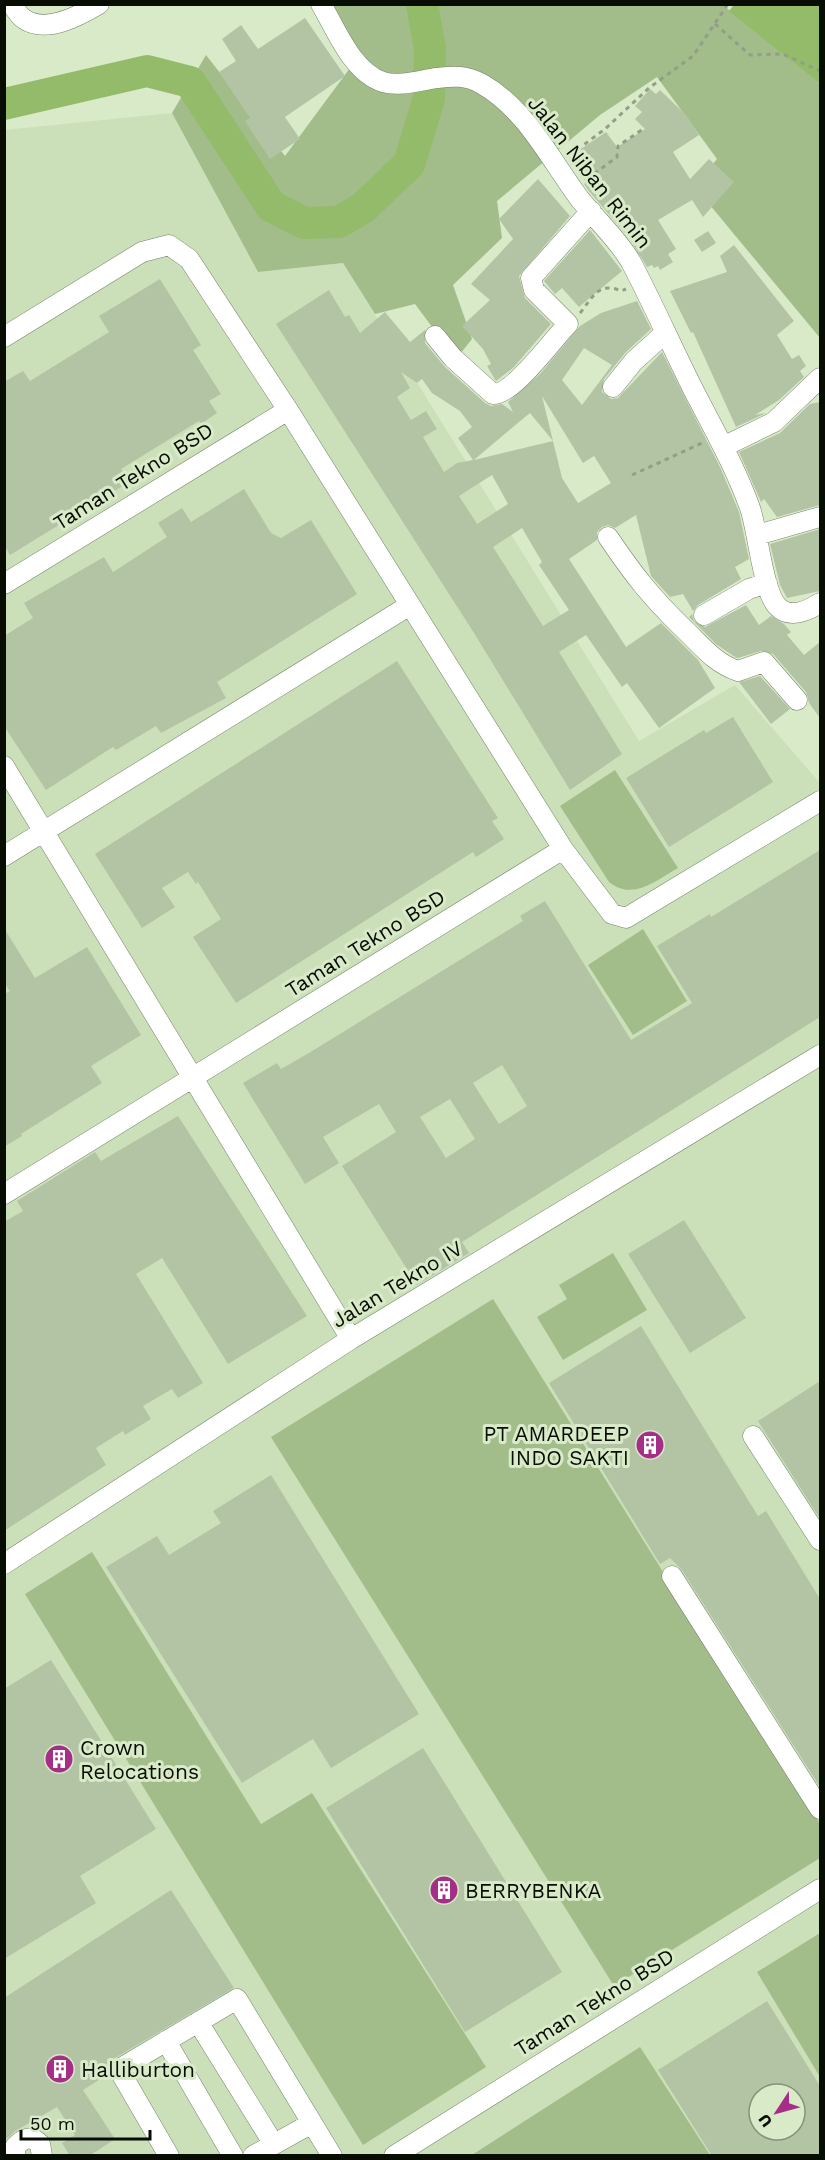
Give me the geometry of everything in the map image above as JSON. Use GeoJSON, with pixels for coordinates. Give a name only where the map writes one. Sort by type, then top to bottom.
{"type":"FeatureCollection","features":[{"type":"Feature","properties":{"kind":"street"},"geometry":{"type":"LineString","coordinates":[[12,4],[24,20],[47,25],[79,16],[99,4]]}},
{"type":"Feature","properties":{"kind":"street","name":"Jalan Niban Rimin"},"geometry":{"type":"LineString","coordinates":[[321,4],[352,57],[364,69],[383,82],[412,82],[456,76],[482,84],[522,118],[573,189],[621,246],[641,282],[739,478],[757,535],[767,583],[774,602],[783,611],[800,612],[820,603]]}},
{"type":"Feature","properties":{"kind":"street"},"geometry":{"type":"LineString","coordinates":[[435,336],[459,364],[494,395],[526,371],[568,324],[543,300],[530,280],[591,211]]}},
{"type":"Feature","properties":{"kind":"street"},"geometry":{"type":"LineString","coordinates":[[4,337],[142,252],[169,245],[189,259],[288,410],[563,849],[612,914],[626,918],[820,801]]}},
{"type":"Feature","properties":{"kind":"street"},"geometry":{"type":"LineString","coordinates":[[613,387],[634,361],[665,333]]}},
{"type":"Feature","properties":{"kind":"street"},"geometry":{"type":"LineString","coordinates":[[720,442],[774,422],[820,378]]}},
{"type":"Feature","properties":{"kind":"street","name":"Taman Tekno BSD"},"geometry":{"type":"LineString","coordinates":[[4,584],[288,410]]}},
{"type":"Feature","properties":{"kind":"street"},"geometry":{"type":"LineString","coordinates":[[757,535],[820,517]]}},
{"type":"Feature","properties":{"kind":"street"},"geometry":{"type":"LineString","coordinates":[[609,537],[646,592],[692,622],[703,649],[735,670],[742,671],[764,662],[797,700]]}},
{"type":"Feature","properties":{"kind":"street"},"geometry":{"type":"LineString","coordinates":[[692,622],[749,589],[767,583]]}},
{"type":"Feature","properties":{"kind":"street"},"geometry":{"type":"LineString","coordinates":[[4,856],[410,605]]}},
{"type":"Feature","properties":{"kind":"street"},"geometry":{"type":"LineString","coordinates":[[4,766],[351,1340]]}},
{"type":"Feature","properties":{"kind":"street","name":"Taman Tekno BSD"},"geometry":{"type":"LineString","coordinates":[[4,1194],[563,849]]}},
{"type":"Feature","properties":{"kind":"street","name":"Jalan Tekno IV"},"geometry":{"type":"LineString","coordinates":[[4,1564],[351,1340],[820,1055]]}},
{"type":"Feature","properties":{"kind":"street"},"geometry":{"type":"LineString","coordinates":[[753,1436],[820,1540]]}},
{"type":"Feature","properties":{"kind":"street"},"geometry":{"type":"LineString","coordinates":[[672,1576],[820,1809]]}},
{"type":"Feature","properties":{"kind":"street","name":"Taman Tekno BSD"},"geometry":{"type":"LineString","coordinates":[[394,2156],[820,1889]]}},
{"type":"Feature","properties":{"kind":"street"},"geometry":{"type":"LineString","coordinates":[[169,2156],[122,2075],[121,2068],[237,1999],[332,2156]]}},
{"type":"Feature","properties":{"kind":"street"},"geometry":{"type":"LineString","coordinates":[[198,2022],[273,2143]]}},
{"type":"Feature","properties":{"kind":"street"},"geometry":{"type":"LineString","coordinates":[[166,2040],[232,2156]]}},
{"type":"Feature","properties":{"kind":"street"},"geometry":{"type":"LineString","coordinates":[[253,2156],[312,2123]]}},
{"type":"Feature","properties":{"kind":"street"},"geometry":{"type":"LineString","coordinates":[[13,2154],[20,2142],[30,2138],[40,2144],[42,2156]]}},
{"type":"Feature","properties":{"kind":"path"},"geometry":{"type":"LineString","coordinates":[[556,165],[605,129],[649,88],[693,56],[728,4]]}},
{"type":"Feature","properties":{"kind":"path"},"geometry":{"type":"LineString","coordinates":[[715,24],[750,56],[783,54],[820,71]]}},
{"type":"Feature","properties":{"kind":"path"},"geometry":{"type":"LineString","coordinates":[[573,189],[617,157],[618,146],[643,129]]}},
{"type":"Feature","properties":{"kind":"path"},"geometry":{"type":"LineString","coordinates":[[568,324],[606,287],[612,286],[622,291],[641,282]]}},
{"type":"Feature","properties":{"kind":"path"},"geometry":{"type":"LineString","coordinates":[[632,475],[720,442]]}},
{"type":"Feature","properties":{"kind":"shaded area"},"geometry":{"type":"Polygon","coordinates":[[[327,5],[723,5],[820,84],[820,338],[695,187],[717,159],[657,77],[600,115],[497,201],[502,238],[453,285],[472,339],[456,359],[415,304],[375,314],[343,263],[258,272],[172,113],[206,55],[285,156],[353,64],[327,5]]]}},
{"type":"Feature","properties":{"kind":"shaded area"},"geometry":{"type":"Polygon","coordinates":[[[734,5],[820,5],[820,84],[729,11],[734,5]]]}},
{"type":"Feature","properties":{"kind":"shaded area"},"geometry":{"type":"Polygon","coordinates":[[[172,113],[258,272],[343,263],[639,741],[735,685],[820,783],[820,2155],[5,2155],[4,130],[172,113]]]}},
{"type":"Feature","properties":{"kind":"shaded area"},"geometry":{"type":"Polygon","coordinates":[[[615,770],[678,868],[644,887],[635,889],[627,890],[609,882],[560,806],[615,770]]]}},
{"type":"Feature","properties":{"kind":"shaded area"},"geometry":{"type":"Polygon","coordinates":[[[643,929],[687,1001],[633,1035],[588,965],[643,929]]]}},
{"type":"Feature","properties":{"kind":"shaded area"},"geometry":{"type":"Polygon","coordinates":[[[613,1253],[647,1310],[563,1360],[537,1317],[567,1299],[559,1285],[613,1253]]]}},
{"type":"Feature","properties":{"kind":"shaded area"},"geometry":{"type":"Polygon","coordinates":[[[493,1299],[820,1824],[820,1858],[614,1986],[271,1437],[493,1299]]]}},
{"type":"Feature","properties":{"kind":"shaded area"},"geometry":{"type":"Polygon","coordinates":[[[92,1552],[261,1824],[312,1793],[486,2067],[363,2145],[25,1594],[92,1552]]]}},
{"type":"Feature","properties":{"kind":"shaded area"},"geometry":{"type":"Polygon","coordinates":[[[820,1933],[820,2077],[757,1972],[820,1933]]]}},
{"type":"Feature","properties":{"kind":"shaded area"},"geometry":{"type":"Polygon","coordinates":[[[640,2047],[710,2155],[472,2155],[640,2047]]]}},
{"type":"Feature","properties":{"kind":"building"},"geometry":{"type":"Polygon","coordinates":[[[305,18],[345,76],[285,117],[300,139],[270,159],[245,121],[250,118],[219,72],[236,61],[222,39],[241,25],[258,49],[305,18]]]}},
{"type":"Feature","properties":{"kind":"building"},"geometry":{"type":"Polygon","coordinates":[[[650,89],[656,94],[660,90],[686,115],[699,135],[673,152],[690,179],[709,159],[734,182],[703,217],[692,200],[658,220],[676,249],[668,254],[673,262],[660,270],[658,266],[647,267],[629,238],[584,184],[586,182],[569,157],[606,132],[617,147],[645,129],[635,119],[642,112],[635,106],[650,89]]]}},
{"type":"Feature","properties":{"kind":"building"},"geometry":{"type":"Polygon","coordinates":[[[538,179],[570,216],[519,276],[525,298],[551,324],[513,368],[496,381],[487,366],[491,364],[483,349],[462,326],[490,300],[471,284],[513,239],[499,219],[538,179]]]}},
{"type":"Feature","properties":{"kind":"building"},"geometry":{"type":"Polygon","coordinates":[[[590,230],[622,271],[579,307],[562,288],[555,294],[544,281],[590,230]]]}},
{"type":"Feature","properties":{"kind":"building"},"geometry":{"type":"Polygon","coordinates":[[[708,231],[716,243],[702,252],[694,240],[708,231]]]}},
{"type":"Feature","properties":{"kind":"building"},"geometry":{"type":"Polygon","coordinates":[[[734,245],[794,321],[777,335],[792,359],[799,355],[806,366],[800,371],[804,377],[779,400],[755,415],[766,413],[736,427],[693,332],[691,333],[670,291],[727,272],[720,256],[734,245]]]}},
{"type":"Feature","properties":{"kind":"building"},"geometry":{"type":"Polygon","coordinates":[[[160,279],[201,345],[193,350],[221,394],[209,401],[217,413],[201,424],[199,421],[121,469],[129,482],[10,555],[4,545],[4,382],[23,371],[30,381],[109,332],[99,316],[160,279]]]}},
{"type":"Feature","properties":{"kind":"building"},"geometry":{"type":"Polygon","coordinates":[[[329,290],[345,317],[349,315],[360,333],[385,312],[410,342],[425,330],[425,343],[445,367],[485,403],[491,406],[502,404],[513,412],[508,402],[541,373],[580,326],[601,313],[637,301],[651,329],[626,352],[604,379],[602,392],[611,399],[618,398],[662,352],[720,467],[739,512],[749,559],[735,567],[741,579],[698,605],[693,611],[683,594],[670,597],[651,576],[636,515],[615,528],[608,525],[602,527],[597,532],[597,540],[569,559],[626,647],[661,623],[698,660],[715,688],[659,728],[627,683],[622,687],[586,635],[559,652],[622,754],[570,790],[474,633],[276,324],[329,290]],[[584,348],[562,380],[582,405],[612,365],[584,348]],[[401,372],[410,388],[397,397],[411,420],[426,411],[437,429],[423,437],[444,472],[457,463],[473,460],[458,438],[472,427],[460,411],[432,393],[422,379],[417,383],[401,372]],[[542,396],[562,478],[578,503],[611,483],[594,456],[583,463],[542,396]],[[530,413],[474,460],[553,441],[530,413]],[[492,475],[459,496],[477,524],[508,504],[492,475]],[[522,528],[493,547],[543,626],[569,610],[539,565],[542,562],[522,528]]]}},
{"type":"Feature","properties":{"kind":"building"},"geometry":{"type":"Polygon","coordinates":[[[820,402],[820,505],[777,517],[764,499],[761,502],[739,452],[780,433],[810,404],[820,402]]]}},
{"type":"Feature","properties":{"kind":"building"},"geometry":{"type":"Polygon","coordinates":[[[244,489],[271,533],[281,538],[311,520],[357,594],[217,682],[226,698],[161,733],[156,726],[116,750],[113,747],[46,790],[4,726],[4,636],[33,618],[24,603],[104,557],[113,572],[167,537],[158,523],[182,508],[191,522],[244,489]]]}},
{"type":"Feature","properties":{"kind":"building"},"geometry":{"type":"Polygon","coordinates":[[[820,529],[820,591],[787,598],[780,585],[770,544],[820,529]]]}},
{"type":"Feature","properties":{"kind":"building"},"geometry":{"type":"Polygon","coordinates":[[[746,605],[759,625],[771,616],[784,624],[791,632],[787,635],[804,655],[820,642],[820,718],[809,703],[806,692],[773,654],[761,651],[735,657],[716,644],[689,617],[692,614],[694,621],[705,627],[746,605]]]}},
{"type":"Feature","properties":{"kind":"building"},"geometry":{"type":"Polygon","coordinates":[[[397,661],[498,818],[492,821],[504,839],[476,857],[473,852],[236,1003],[193,937],[221,919],[198,882],[196,884],[188,872],[162,888],[175,907],[142,928],[95,854],[397,661]]]}},
{"type":"Feature","properties":{"kind":"building"},"geometry":{"type":"Polygon","coordinates":[[[760,676],[790,709],[771,724],[739,682],[760,676]]]}},
{"type":"Feature","properties":{"kind":"building"},"geometry":{"type":"Polygon","coordinates":[[[733,717],[773,782],[669,847],[626,778],[704,730],[706,733],[733,717]]]}},
{"type":"Feature","properties":{"kind":"building"},"geometry":{"type":"Polygon","coordinates":[[[820,850],[820,1017],[462,1242],[469,1253],[417,1285],[342,1166],[396,1132],[379,1104],[323,1137],[339,1163],[305,1184],[243,1083],[277,1063],[281,1069],[309,1053],[523,921],[520,916],[545,901],[631,1040],[692,1003],[657,946],[710,914],[711,917],[820,850]],[[502,1065],[473,1083],[499,1124],[527,1106],[502,1065]],[[450,1099],[420,1117],[446,1158],[475,1139],[450,1099]]]}},
{"type":"Feature","properties":{"kind":"building"},"geometry":{"type":"Polygon","coordinates":[[[4,928],[35,978],[87,947],[141,1035],[91,1066],[102,1083],[4,1147],[4,994],[10,991],[4,983],[4,928]]]}},
{"type":"Feature","properties":{"kind":"building"},"geometry":{"type":"Polygon","coordinates":[[[178,1116],[307,1316],[228,1364],[162,1258],[136,1274],[203,1383],[178,1398],[172,1389],[143,1406],[151,1419],[125,1435],[123,1431],[96,1448],[106,1465],[4,1531],[4,1222],[23,1211],[17,1201],[95,1152],[101,1161],[178,1116]]]}},
{"type":"Feature","properties":{"kind":"building"},"geometry":{"type":"Polygon","coordinates":[[[684,1220],[746,1318],[690,1353],[628,1254],[684,1220]]]}},
{"type":"Feature","properties":{"kind":"building"},"geometry":{"type":"Polygon","coordinates":[[[641,1326],[758,1516],[766,1511],[820,1599],[820,1787],[682,1570],[670,1558],[660,1564],[549,1383],[641,1326]]]}},
{"type":"Feature","properties":{"kind":"building"},"geometry":{"type":"Polygon","coordinates":[[[820,1381],[820,1519],[758,1421],[820,1381]]]}},
{"type":"Feature","properties":{"kind":"building"},"geometry":{"type":"Polygon","coordinates":[[[271,1475],[419,1714],[331,1768],[313,1739],[242,1783],[106,1567],[157,1536],[169,1555],[221,1523],[213,1511],[271,1475]]]}},
{"type":"Feature","properties":{"kind":"building","name":"Crown Relocations"},"geometry":{"type":"Polygon","coordinates":[[[51,1660],[156,1829],[80,1876],[96,1903],[4,1959],[4,1689],[51,1660]]]}},
{"type":"Feature","properties":{"kind":"building","name":"BERRYBENKA"},"geometry":{"type":"Polygon","coordinates":[[[423,1748],[562,1972],[465,2032],[326,1808],[423,1748]]]}},
{"type":"Feature","properties":{"kind":"building","name":"Halliburton"},"geometry":{"type":"Polygon","coordinates":[[[171,1890],[234,1988],[115,2058],[110,2063],[110,2073],[83,2090],[115,2139],[89,2156],[70,2156],[62,2143],[75,2135],[57,2107],[15,2131],[4,2141],[4,1998],[171,1890]]]}},
{"type":"Feature","properties":{"kind":"building"},"geometry":{"type":"Polygon","coordinates":[[[767,2001],[820,2086],[820,2156],[712,2156],[658,2070],[767,2001]]]}},
{"type":"Feature","properties":{"kind":"waterway"},"geometry":{"type":"LineString","coordinates":[[4,104],[147,71],[190,82],[271,206],[304,223],[339,222],[363,208],[409,164],[429,98],[430,49],[422,4]]}},
{"type":"Feature","properties":{"kind":"place","name":"PT AMARDEEP INDO SAKTI"},"geometry":{"type":"Point","coordinates":[650,1445]}},
{"type":"Feature","properties":{"kind":"place","name":"Crown Relocations"},"geometry":{"type":"Point","coordinates":[59,1759]}},
{"type":"Feature","properties":{"kind":"place","name":"BERRYBENKA"},"geometry":{"type":"Point","coordinates":[444,1890]}},
{"type":"Feature","properties":{"kind":"place","name":"Halliburton"},"geometry":{"type":"Point","coordinates":[60,2069]}}]}
